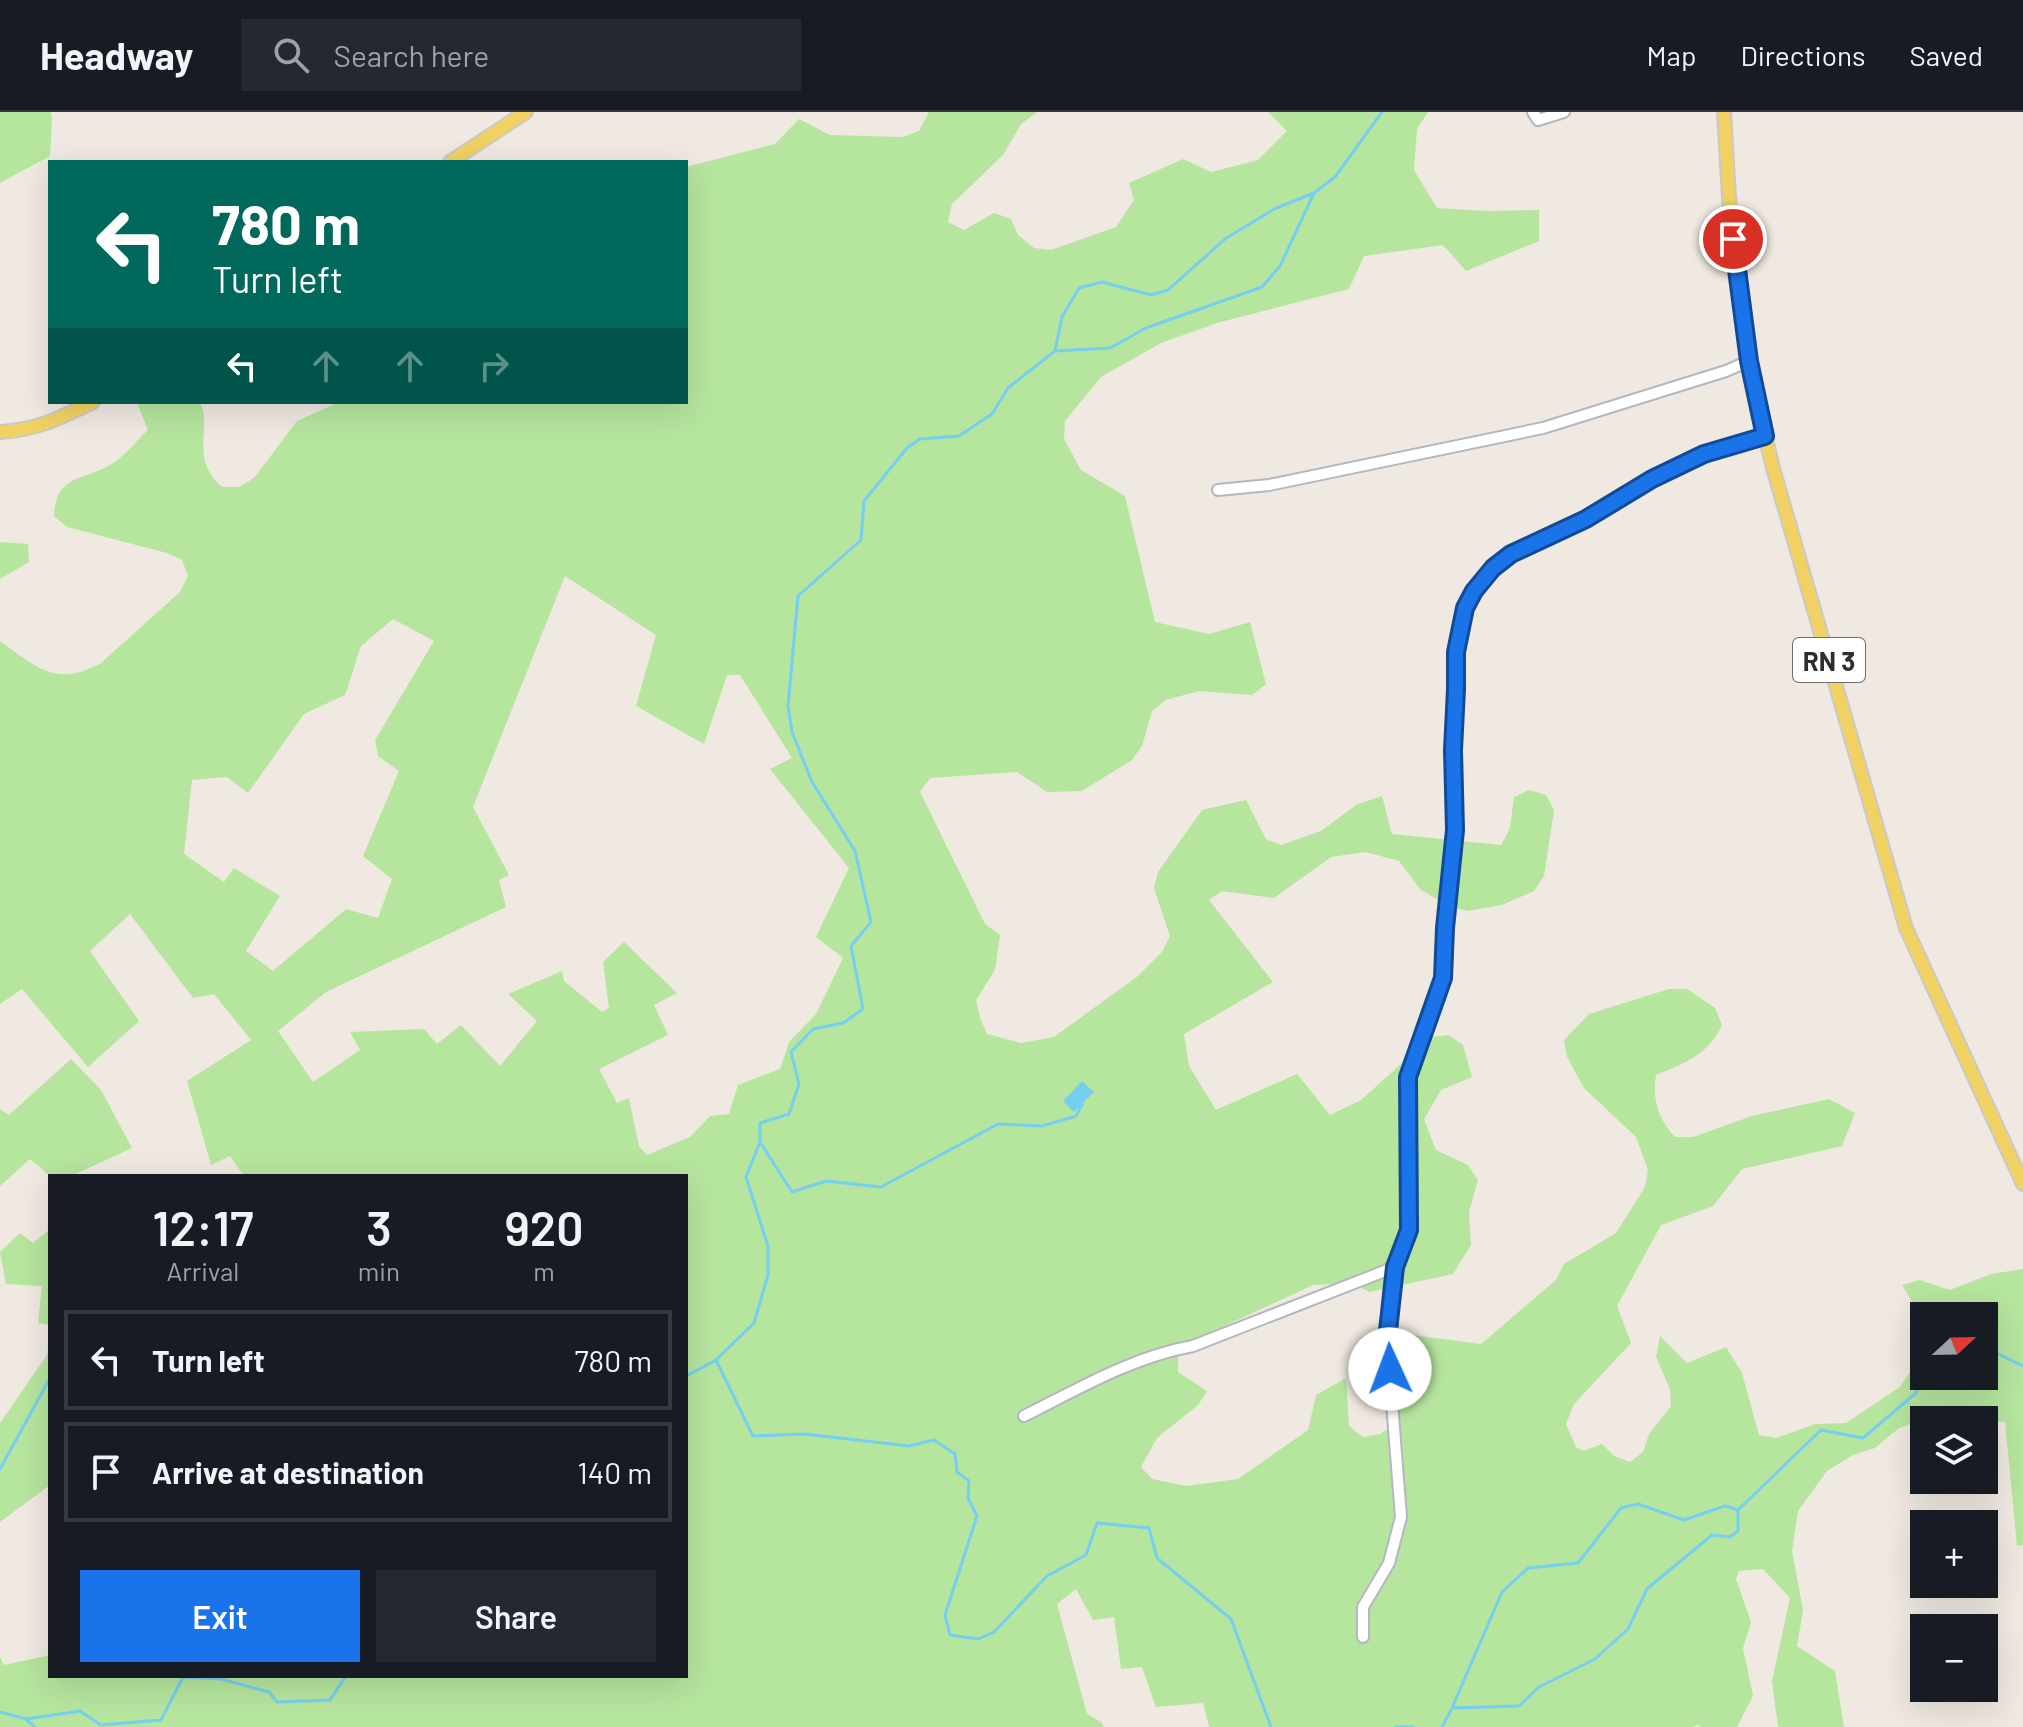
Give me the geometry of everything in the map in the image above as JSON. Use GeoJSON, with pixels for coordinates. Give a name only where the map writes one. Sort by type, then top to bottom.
{"type":"FeatureCollection","features":[{"type":"Feature","properties":{"kind":"main road"},"geometry":{"type":"LineString","coordinates":[[453,160],[526,112]]}},
{"type":"Feature","properties":{"kind":"main road","name":"RN 3"},"geometry":{"type":"LineString","coordinates":[[1724,112],[1730,214],[1749,361],[1773,468],[1906,928],[2023,1184]]}},
{"type":"Feature","properties":{"kind":"main road"},"geometry":{"type":"LineString","coordinates":[[0,432],[24,431],[55,421],[89,404]]}},
{"type":"Feature","properties":{"kind":"street"},"geometry":{"type":"LineString","coordinates":[[1533,112],[1538,120],[1564,112]]}},
{"type":"Feature","properties":{"kind":"street"},"geometry":{"type":"LineString","coordinates":[[1218,490],[1269,485],[1543,428],[1749,361]]}},
{"type":"Feature","properties":{"kind":"street"},"geometry":{"type":"LineString","coordinates":[[1363,1637],[1363,1607],[1389,1563],[1401,1517],[1387,1340],[1395,1267],[1409,1230],[1408,1077],[1443,978],[1455,830],[1453,750],[1456,652],[1465,608],[1493,568],[1511,554],[1586,519],[1652,479],[1704,454],[1765,436]]}},
{"type":"Feature","properties":{"kind":"street"},"geometry":{"type":"LineString","coordinates":[[1024,1416],[1111,1373],[1167,1351],[1193,1346],[1395,1267]]}},
{"type":"Feature","properties":{"kind":"green space"},"geometry":{"type":"Polygon","coordinates":[[[0,112],[51,112],[52,120],[50,156],[0,183],[0,112]]]}},
{"type":"Feature","properties":{"kind":"green space"},"geometry":{"type":"Polygon","coordinates":[[[929,112],[1037,112],[1021,124],[1003,155],[952,204],[948,222],[964,230],[994,213],[1011,219],[1018,235],[1034,248],[1051,250],[1116,227],[1134,200],[1129,183],[1183,159],[1211,172],[1258,160],[1287,131],[1268,112],[1428,112],[1417,129],[1414,170],[1437,208],[1539,210],[1539,241],[1466,271],[1443,245],[1364,256],[1349,289],[1217,323],[1161,343],[1101,377],[1065,421],[1064,439],[1081,470],[1125,496],[1155,622],[1209,634],[1250,622],[1266,684],[1252,695],[1199,691],[1166,700],[1152,711],[1142,746],[1132,760],[1082,791],[1047,792],[1017,772],[930,778],[920,792],[985,924],[1000,935],[995,970],[976,1000],[980,1018],[987,1034],[1021,1043],[1054,1037],[1138,976],[1162,952],[1170,936],[1154,888],[1158,872],[1202,810],[1246,800],[1266,839],[1281,845],[1321,831],[1356,805],[1382,796],[1392,834],[1501,845],[1510,828],[1514,797],[1529,790],[1546,795],[1554,810],[1544,876],[1534,891],[1502,905],[1468,911],[1450,907],[1420,889],[1399,861],[1366,852],[1331,857],[1274,898],[1222,891],[1209,900],[1273,982],[1184,1034],[1189,1066],[1216,1110],[1297,1074],[1330,1115],[1361,1100],[1431,1037],[1449,1035],[1463,1045],[1472,1077],[1441,1090],[1424,1119],[1436,1150],[1468,1165],[1478,1180],[1469,1212],[1471,1245],[1453,1274],[1369,1292],[1353,1283],[1313,1285],[1188,1343],[1178,1356],[1178,1372],[1207,1391],[1198,1405],[1157,1438],[1141,1467],[1152,1479],[1186,1486],[1238,1479],[1308,1430],[1316,1395],[1346,1378],[1349,1426],[1363,1437],[1381,1434],[1395,1423],[1399,1406],[1385,1373],[1384,1355],[1395,1342],[1412,1335],[1481,1344],[1556,1280],[1564,1264],[1616,1233],[1645,1187],[1648,1170],[1636,1137],[1584,1088],[1567,1057],[1564,1040],[1589,1014],[1669,989],[1687,989],[1715,1008],[1722,1025],[1703,1051],[1656,1075],[1658,1108],[1664,1123],[1675,1137],[1693,1137],[1752,1116],[1829,1099],[1855,1113],[1842,1146],[1742,1169],[1713,1206],[1661,1225],[1617,1306],[1631,1343],[1574,1404],[1566,1424],[1576,1447],[1584,1451],[1602,1444],[1614,1456],[1630,1462],[1643,1452],[1649,1434],[1671,1406],[1670,1389],[1656,1357],[1660,1336],[1687,1363],[1726,1347],[1742,1373],[1759,1435],[1776,1438],[1816,1424],[1846,1423],[1900,1387],[1910,1372],[1910,1390],[1998,1390],[1998,1302],[1912,1302],[1902,1285],[1919,1280],[1950,1290],[1991,1274],[2023,1269],[2023,1545],[2017,1546],[2005,1422],[1998,1421],[1998,1406],[1910,1406],[1910,1424],[1899,1428],[1875,1448],[1853,1455],[1827,1471],[1798,1511],[1792,1551],[1803,1610],[1797,1646],[1835,1671],[1844,1727],[1778,1727],[1772,1681],[1790,1598],[1763,1569],[1739,1571],[1736,1579],[1751,1622],[1743,1648],[1753,1696],[1737,1727],[1209,1727],[1203,1703],[1156,1707],[1142,1667],[1121,1669],[1114,1617],[1093,1620],[1076,1589],[1057,1604],[1087,1714],[1104,1727],[0,1727],[0,1657],[4,1665],[48,1655],[48,1678],[688,1678],[688,1174],[243,1174],[230,1156],[211,1165],[187,1081],[251,1040],[214,994],[193,998],[130,914],[90,951],[139,1021],[88,1067],[22,989],[0,1004],[0,641],[36,666],[59,674],[72,674],[101,663],[180,592],[188,576],[182,560],[167,553],[67,527],[54,516],[56,502],[65,486],[115,462],[148,430],[137,404],[200,404],[204,414],[204,453],[210,473],[222,487],[239,487],[254,478],[297,421],[335,404],[688,404],[688,166],[775,144],[799,119],[830,135],[903,137],[919,131],[929,112]],[[565,576],[473,807],[509,875],[499,880],[506,907],[326,992],[278,1031],[313,1082],[360,1050],[350,1032],[424,1029],[437,1044],[461,1025],[500,1066],[537,1021],[508,994],[562,971],[564,981],[602,1012],[609,1008],[603,962],[624,942],[677,993],[654,1005],[668,1035],[599,1069],[617,1103],[629,1098],[639,1146],[647,1155],[690,1137],[710,1116],[729,1114],[738,1085],[780,1069],[789,1042],[816,1014],[843,958],[816,937],[849,868],[770,769],[792,758],[740,675],[727,675],[704,744],[636,706],[656,635],[565,576]],[[393,619],[361,646],[345,695],[304,714],[248,793],[227,777],[192,780],[184,854],[224,882],[234,868],[280,896],[246,951],[273,971],[346,909],[378,918],[392,879],[363,856],[399,771],[378,756],[375,740],[434,641],[393,619]]]}},
{"type":"Feature","properties":{"kind":"green space"},"geometry":{"type":"Polygon","coordinates":[[[0,542],[28,544],[29,562],[0,579],[0,542]]]}},
{"type":"Feature","properties":{"kind":"green space"},"geometry":{"type":"Polygon","coordinates":[[[71,1059],[101,1090],[132,1148],[75,1174],[48,1174],[30,1159],[0,1186],[0,1109],[9,1115],[71,1059]]]}},
{"type":"Feature","properties":{"kind":"green space"},"geometry":{"type":"Polygon","coordinates":[[[48,1231],[48,1325],[38,1323],[42,1286],[6,1284],[0,1252],[20,1233],[33,1243],[48,1231]]]}},
{"type":"Feature","properties":{"kind":"green space"},"geometry":{"type":"Polygon","coordinates":[[[48,1348],[48,1486],[0,1522],[0,1423],[47,1355],[48,1348]]]}},
{"type":"Feature","properties":{"kind":"water"},"geometry":{"type":"Polygon","coordinates":[[[1082,1081],[1094,1092],[1074,1112],[1063,1101],[1082,1081]]]}},
{"type":"Feature","properties":{"kind":"waterway"},"geometry":{"type":"LineString","coordinates":[[716,1360],[754,1323],[768,1275],[768,1246],[746,1177],[760,1142],[760,1123],[789,1114],[799,1084],[791,1052],[813,1029],[843,1023],[863,1009],[851,946],[871,922],[855,851],[812,782],[792,732],[788,706],[798,596],[861,540],[864,501],[907,448],[920,439],[959,436],[992,414],[1008,388],[1055,351],[1110,348],[1146,328],[1262,287],[1280,266],[1314,193],[1335,177],[1382,112]]}},
{"type":"Feature","properties":{"kind":"waterway"},"geometry":{"type":"LineString","coordinates":[[1055,351],[1062,317],[1079,288],[1102,282],[1151,295],[1168,290],[1225,239],[1274,209],[1314,193]]}},
{"type":"Feature","properties":{"kind":"waterway"},"geometry":{"type":"LineString","coordinates":[[760,1142],[792,1192],[826,1181],[881,1187],[998,1124],[1042,1126],[1076,1116],[1082,1105]]}},
{"type":"Feature","properties":{"kind":"waterway"},"geometry":{"type":"LineString","coordinates":[[1998,1354],[2023,1366]]}},
{"type":"Feature","properties":{"kind":"waterway"},"geometry":{"type":"LineString","coordinates":[[688,1375],[716,1360],[753,1436],[804,1434],[909,1446],[934,1440],[955,1454],[957,1472],[969,1481],[968,1498],[977,1516],[945,1615],[950,1635],[978,1639],[994,1632],[1047,1576],[1086,1555],[1097,1523],[1149,1528],[1157,1558],[1231,1619],[1271,1727]]}},
{"type":"Feature","properties":{"kind":"waterway"},"geometry":{"type":"LineString","coordinates":[[0,1469],[48,1382]]}},
{"type":"Feature","properties":{"kind":"waterway"},"geometry":{"type":"LineString","coordinates":[[1452,1708],[1519,1706],[1539,1687],[1595,1659],[1628,1629],[1647,1589],[1712,1535],[1730,1537],[1738,1531],[1738,1510],[1821,1430],[1863,1438],[1917,1390]]}},
{"type":"Feature","properties":{"kind":"waterway"},"geometry":{"type":"LineString","coordinates":[[1442,1727],[1502,1592],[1528,1568],[1578,1563],[1621,1508],[1638,1504],[1684,1520],[1725,1506],[1738,1510]]}},
{"type":"Feature","properties":{"kind":"waterway"},"geometry":{"type":"LineString","coordinates":[[0,1712],[26,1719],[80,1711],[101,1725],[161,1720],[182,1678]]}},
{"type":"Feature","properties":{"kind":"waterway"},"geometry":{"type":"LineString","coordinates":[[202,1678],[221,1679],[269,1692],[277,1702],[330,1700],[345,1678]]}},
{"type":"Feature","properties":{"kind":"waterway"},"geometry":{"type":"LineString","coordinates":[[26,1719],[35,1727]]}},
{"type":"Feature","properties":{"kind":"waterway"},"geometry":{"type":"LineString","coordinates":[[1396,1727],[1413,1727]]}},
{"type":"Feature","properties":{"kind":"route"},"geometry":{"type":"LineString","coordinates":[[1390,1369],[1387,1340],[1395,1267],[1409,1230],[1408,1077],[1443,978],[1455,830],[1453,750],[1456,652],[1465,608],[1493,568],[1511,554],[1586,519],[1652,479],[1704,454],[1765,436],[1749,361],[1733,239]]}}]}
